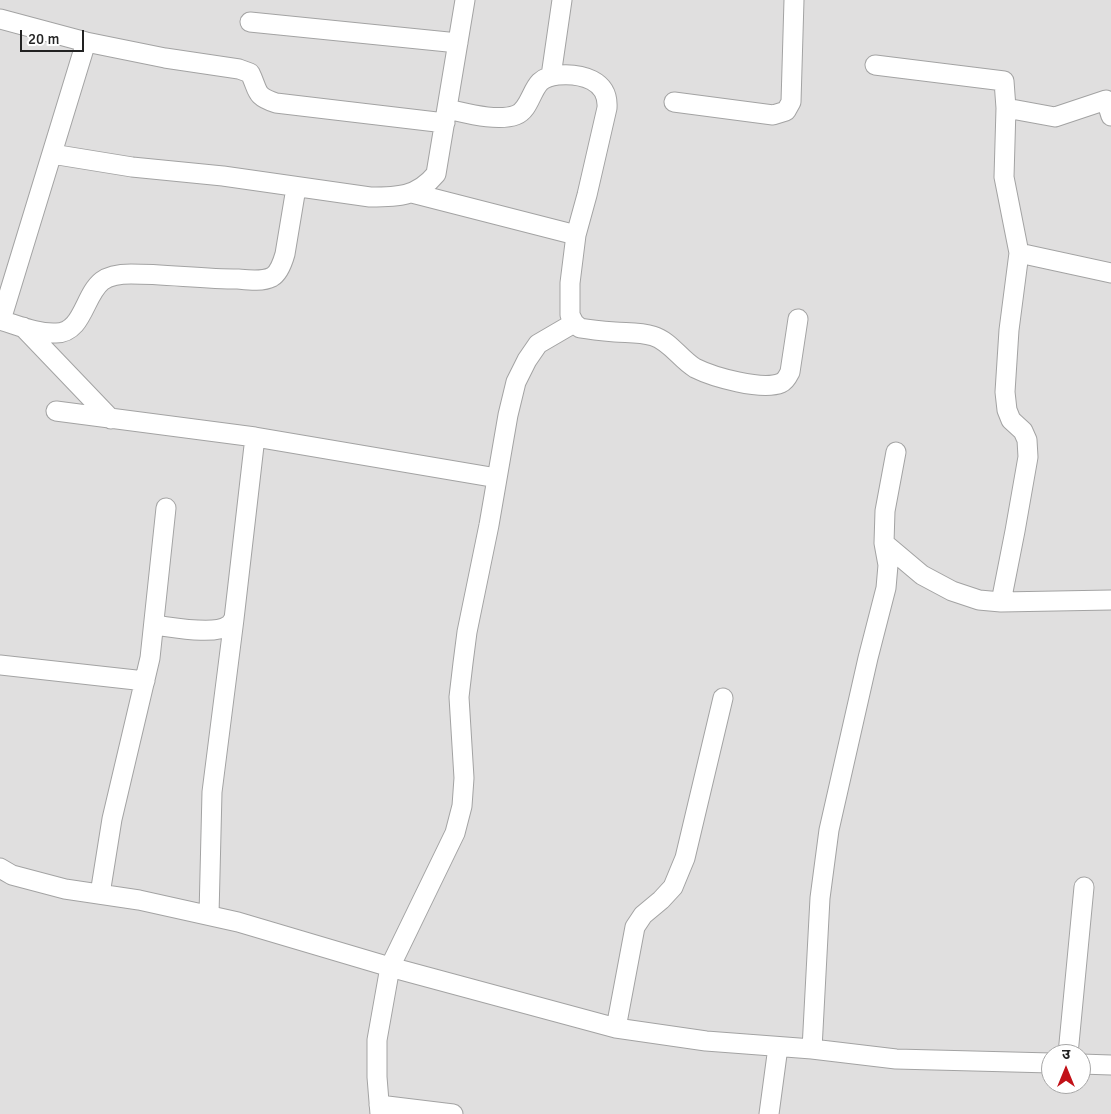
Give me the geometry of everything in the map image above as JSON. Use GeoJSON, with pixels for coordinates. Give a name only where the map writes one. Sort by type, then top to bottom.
{"type":"FeatureCollection","features":[{"type":"Feature","properties":{"kind":"street"},"geometry":{"type":"LineString","coordinates":[[52,154],[132,167],[222,176],[370,197],[394,197],[412,193],[427,185],[436,174],[465,0]]}},
{"type":"Feature","properties":{"kind":"street"},"geometry":{"type":"LineString","coordinates":[[551,76],[562,0]]}},
{"type":"Feature","properties":{"kind":"street"},"geometry":{"type":"LineString","coordinates":[[674,102],[773,115],[786,111],[791,102],[794,0]]}},
{"type":"Feature","properties":{"kind":"street"},"geometry":{"type":"LineString","coordinates":[[0,19],[86,42],[165,58],[239,69],[250,73],[256,92],[264,100],[276,103],[446,116],[504,118],[517,115],[525,108],[541,81],[551,76],[564,74],[581,75],[595,82],[604,91],[608,99],[587,195],[576,235],[569,301],[570,315],[574,323],[580,328],[636,332],[654,336],[668,344],[680,357],[695,368],[713,376],[731,381],[771,385],[781,383],[790,372],[798,319]]}},
{"type":"Feature","properties":{"kind":"street"},"geometry":{"type":"LineString","coordinates":[[250,22],[458,43]]}},
{"type":"Feature","properties":{"kind":"street"},"geometry":{"type":"LineString","coordinates":[[86,42],[0,320],[22,327],[57,334],[70,329],[101,282],[113,275],[130,274],[204,279],[260,280],[273,277],[282,264],[285,254],[296,188]]}},
{"type":"Feature","properties":{"kind":"street"},"geometry":{"type":"LineString","coordinates":[[875,65],[1004,81],[1006,108],[1004,177],[1018,253],[1009,330],[1005,392],[1007,410],[1011,420],[1023,431],[1027,440],[1028,457],[1001,602]]}},
{"type":"Feature","properties":{"kind":"street"},"geometry":{"type":"LineString","coordinates":[[1006,108],[1055,117],[1106,100],[1111,116]]}},
{"type":"Feature","properties":{"kind":"street"},"geometry":{"type":"LineString","coordinates":[[412,193],[576,235]]}},
{"type":"Feature","properties":{"kind":"street"},"geometry":{"type":"LineString","coordinates":[[1018,253],[1111,273]]}},
{"type":"Feature","properties":{"kind":"street"},"geometry":{"type":"LineString","coordinates":[[454,1114],[380,1110],[377,1077],[377,1040],[390,967],[455,833],[462,806],[464,778],[459,697],[466,632],[490,524],[508,415],[516,382],[527,360],[538,344],[574,323]]}},
{"type":"Feature","properties":{"kind":"street"},"geometry":{"type":"LineString","coordinates":[[22,327],[111,419]]}},
{"type":"Feature","properties":{"kind":"street"},"geometry":{"type":"LineString","coordinates":[[56,411],[254,437],[497,478]]}},
{"type":"Feature","properties":{"kind":"street"},"geometry":{"type":"LineString","coordinates":[[209,916],[212,792],[234,619],[254,437]]}},
{"type":"Feature","properties":{"kind":"street"},"geometry":{"type":"LineString","coordinates":[[812,1049],[820,898],[825,859],[866,668],[886,588],[888,565],[884,543],[885,511],[896,452]]}},
{"type":"Feature","properties":{"kind":"street"},"geometry":{"type":"LineString","coordinates":[[100,894],[112,819],[145,681],[154,625],[166,508]]}},
{"type":"Feature","properties":{"kind":"street"},"geometry":{"type":"LineString","coordinates":[[884,543],[922,575],[952,591],[979,600],[1001,602],[1111,600]]}},
{"type":"Feature","properties":{"kind":"street"},"geometry":{"type":"LineString","coordinates":[[154,625],[197,630],[216,630],[228,626],[234,619]]}},
{"type":"Feature","properties":{"kind":"street"},"geometry":{"type":"LineString","coordinates":[[0,665],[145,681]]}},
{"type":"Feature","properties":{"kind":"street"},"geometry":{"type":"LineString","coordinates":[[616,1028],[635,927],[643,915],[673,887],[685,858],[723,698]]}},
{"type":"Feature","properties":{"kind":"street"},"geometry":{"type":"LineString","coordinates":[[0,868],[12,875],[65,889],[138,900],[238,922],[390,967],[616,1028],[706,1041],[812,1049],[896,1059],[1041,1063]]}},
{"type":"Feature","properties":{"kind":"street"},"geometry":{"type":"LineString","coordinates":[[1069,1044],[1084,887]]}},
{"type":"Feature","properties":{"kind":"street"},"geometry":{"type":"LineString","coordinates":[[769,1114],[778,1047]]}},
{"type":"Feature","properties":{"kind":"street"},"geometry":{"type":"LineString","coordinates":[[1091,1064],[1111,1065]]}},
{"type":"Feature","properties":{"kind":"shaded area"},"geometry":{"type":"Polygon","coordinates":[[[0,0],[1111,0],[1111,1114],[0,1114],[0,0]]]}}]}
